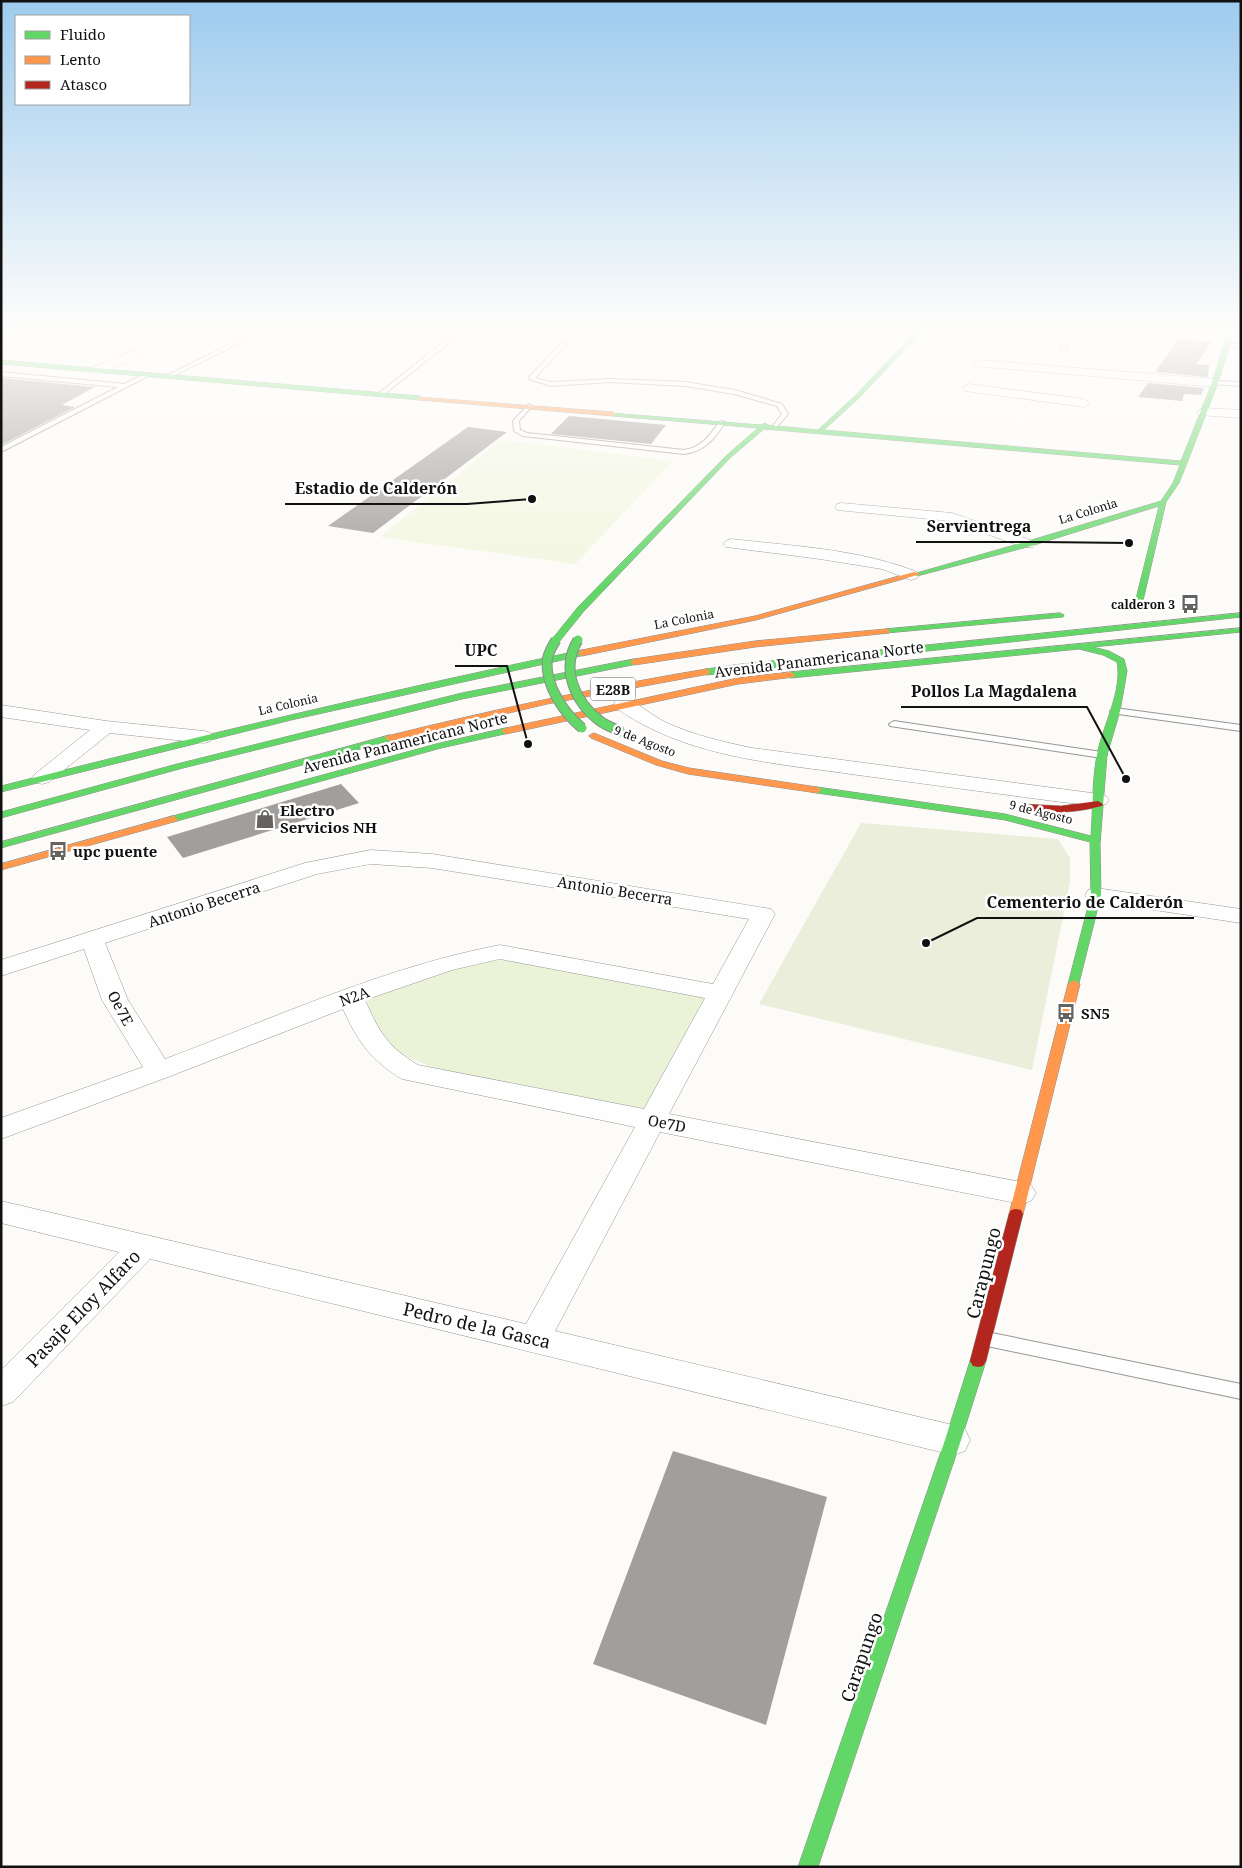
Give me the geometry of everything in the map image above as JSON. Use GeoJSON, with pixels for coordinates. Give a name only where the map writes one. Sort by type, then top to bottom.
{"type":"FeatureCollection","features":[{"type":"Feature","properties":{"kind":"main road"},"geometry":{"type":"LineString","coordinates":[[628,414],[1184,463]]}},
{"type":"Feature","properties":{"kind":"main road"},"geometry":{"type":"LineString","coordinates":[[821,430],[838,414]]}},
{"type":"Feature","properties":{"kind":"main road"},"geometry":{"type":"LineString","coordinates":[[1138,607],[1163,502],[1176,482],[1202,414]]}},
{"type":"Feature","properties":{"kind":"main road"},"geometry":{"type":"LineString","coordinates":[[768,441],[774,426]]}},
{"type":"Feature","properties":{"kind":"main road","name":"9 de Agosto"},"geometry":{"type":"LineString","coordinates":[[774,426],[728,458],[581,609],[549,650],[547,672],[551,684],[576,724],[594,736],[659,763],[688,771],[1005,817],[1096,840]]}},
{"type":"Feature","properties":{"kind":"main road","name":"La Colonia"},"geometry":{"type":"LineString","coordinates":[[204,737],[451,680],[756,618],[1028,544],[1163,502]]}},
{"type":"Feature","properties":{"kind":"main road","name":"Avenida Panamericana Norte"},"geometry":{"type":"LineString","coordinates":[[1,815],[180,766],[452,698],[624,663],[755,644],[1071,614]]}},
{"type":"Feature","properties":{"kind":"main road","name":"Avenida Panamericana Norte"},"geometry":{"type":"LineString","coordinates":[[1,845],[369,743],[483,715],[655,680],[742,667],[1241,615]]}},
{"type":"Feature","properties":{"kind":"main road","name":"Avenida Panamericana Norte"},"geometry":{"type":"LineString","coordinates":[[1,867],[439,746],[623,704],[738,681],[848,668],[1082,647],[1241,630]]}},
{"type":"Feature","properties":{"kind":"main road","name":"9 de Agosto"},"geometry":{"type":"LineString","coordinates":[[581,636],[570,650],[568,660],[569,672],[582,703],[598,720],[625,734]]}},
{"type":"Feature","properties":{"kind":"main road"},"geometry":{"type":"LineString","coordinates":[[1123,671],[1137,656],[1164,639]]}},
{"type":"Feature","properties":{"kind":"main road"},"geometry":{"type":"LineString","coordinates":[[1082,647],[1106,653],[1121,661],[1123,671]]}},
{"type":"Feature","properties":{"kind":"main road","name":"Carapungo"},"geometry":{"type":"LineString","coordinates":[[808,1867],[953,1440],[985,1338],[1096,894],[1096,840],[1102,755],[1115,711],[1123,671]]}},
{"type":"Feature","properties":{"kind":"main road"},"geometry":{"type":"LineString","coordinates":[[1,789],[204,737]]}},
{"type":"Feature","properties":{"kind":"main road","name":"9 de Agosto"},"geometry":{"type":"LineString","coordinates":[[667,753],[698,761],[757,769]]}},
{"type":"Feature","properties":{"kind":"main road","name":"9 de Agosto"},"geometry":{"type":"LineString","coordinates":[[1012,805],[1063,811],[1078,810],[1099,802]]}},
{"type":"Feature","properties":{"kind":"street"},"geometry":{"type":"LineString","coordinates":[[842,507],[952,517],[1028,544]]}},
{"type":"Feature","properties":{"kind":"street"},"geometry":{"type":"LineString","coordinates":[[731,544],[820,554],[886,565],[911,575]]}},
{"type":"Feature","properties":{"kind":"street"},"geometry":{"type":"LineString","coordinates":[[623,704],[660,729],[704,744],[752,754],[1099,802]]}},
{"type":"Feature","properties":{"kind":"street"},"geometry":{"type":"LineString","coordinates":[[1,711],[106,727],[204,737]]}},
{"type":"Feature","properties":{"kind":"street"},"geometry":{"type":"LineString","coordinates":[[42,778],[106,727]]}},
{"type":"Feature","properties":{"kind":"street","name":"Antonio Becerra"},"geometry":{"type":"LineString","coordinates":[[1,968],[312,868],[371,857],[432,862],[763,914],[654,1120],[535,1338]]}},
{"type":"Feature","properties":{"kind":"street"},"geometry":{"type":"LineString","coordinates":[[1096,894],[1241,916]]}},
{"type":"Feature","properties":{"kind":"street","name":"Oe7E"},"geometry":{"type":"LineString","coordinates":[[92,940],[115,1000],[159,1071]]}},
{"type":"Feature","properties":{"kind":"street","name":"N2A"},"geometry":{"type":"LineString","coordinates":[[1,1129],[351,997],[473,956],[500,952],[721,993]]}},
{"type":"Feature","properties":{"kind":"street","name":"Oe7D"},"geometry":{"type":"LineString","coordinates":[[351,997],[368,1037],[389,1060],[410,1072],[1021,1193]]}},
{"type":"Feature","properties":{"kind":"street","name":"Pedro de la Gasca"},"geometry":{"type":"LineString","coordinates":[[1,1212],[535,1338],[953,1440]]}},
{"type":"Feature","properties":{"kind":"street","name":"Pasaje Eloy Alfaro"},"geometry":{"type":"LineString","coordinates":[[1,1392],[144,1246]]}},
{"type":"Feature","properties":{"kind":"lane"},"geometry":{"type":"LineString","coordinates":[[1,450],[70,414]]}},
{"type":"Feature","properties":{"kind":"lane"},"geometry":{"type":"LineString","coordinates":[[522,414],[516,421],[517,431],[525,435],[684,452],[697,450],[710,441],[722,422]]}},
{"type":"Feature","properties":{"kind":"lane"},"geometry":{"type":"LineString","coordinates":[[774,426],[784,414]]}},
{"type":"Feature","properties":{"kind":"lane"},"geometry":{"type":"LineString","coordinates":[[1115,711],[1241,728]]}},
{"type":"Feature","properties":{"kind":"lane"},"geometry":{"type":"LineString","coordinates":[[894,724],[1102,755]]}},
{"type":"Feature","properties":{"kind":"lane"},"geometry":{"type":"LineString","coordinates":[[985,1338],[1241,1392]]}},
{"type":"Feature","properties":{"kind":"green space"},"geometry":{"type":"Polygon","coordinates":[[[501,440],[673,461],[575,564],[380,537],[501,440]]]}},
{"type":"Feature","properties":{"kind":"green space"},"geometry":{"type":"Polygon","coordinates":[[[861,823],[1058,839],[1070,858],[1070,882],[1032,1070],[759,1004],[861,823]]]}},
{"type":"Feature","properties":{"kind":"green space"},"geometry":{"type":"Polygon","coordinates":[[[505,958],[705,998],[645,1112],[440,1070],[399,1054],[375,1030],[366,998],[477,961],[505,958]]]}},
{"type":"Feature","properties":{"kind":"building"},"geometry":{"type":"Polygon","coordinates":[[[1,414],[61,414],[1,445],[1,414]]]}},
{"type":"Feature","properties":{"kind":"building"},"geometry":{"type":"Polygon","coordinates":[[[569,416],[666,425],[651,444],[551,434],[569,416]]]}},
{"type":"Feature","properties":{"kind":"building"},"geometry":{"type":"Polygon","coordinates":[[[468,427],[507,432],[373,533],[328,526],[468,427]]]}},
{"type":"Feature","properties":{"kind":"building"},"geometry":{"type":"Polygon","coordinates":[[[341,784],[359,803],[183,858],[167,837],[341,784]]]}},
{"type":"Feature","properties":{"kind":"building"},"geometry":{"type":"Polygon","coordinates":[[[673,1451],[827,1497],[766,1725],[593,1664],[673,1451]]]}},
{"type":"Feature","properties":{"kind":"traffic: fast"},"geometry":{"type":"LineString","coordinates":[[615,414],[1184,463]]}},
{"type":"Feature","properties":{"kind":"traffic: fast"},"geometry":{"type":"LineString","coordinates":[[821,430],[838,414]]}},
{"type":"Feature","properties":{"kind":"traffic: fast"},"geometry":{"type":"LineString","coordinates":[[1138,607],[1163,502],[1176,483],[1203,414]]}},
{"type":"Feature","properties":{"kind":"traffic: fast"},"geometry":{"type":"LineString","coordinates":[[556,640],[581,609],[728,457],[765,425]]}},
{"type":"Feature","properties":{"kind":"traffic: fast"},"geometry":{"type":"LineString","coordinates":[[917,574],[1028,544],[1163,502]]}},
{"type":"Feature","properties":{"kind":"traffic: fast"},"geometry":{"type":"LineString","coordinates":[[886,631],[1060,615]]}},
{"type":"Feature","properties":{"kind":"traffic: fast"},"geometry":{"type":"LineString","coordinates":[[706,672],[1241,615]]}},
{"type":"Feature","properties":{"kind":"traffic: fast"},"geometry":{"type":"LineString","coordinates":[[791,675],[1241,630]]}},
{"type":"Feature","properties":{"kind":"traffic: fast"},"geometry":{"type":"LineString","coordinates":[[556,640],[549,653],[547,662],[550,680],[563,707],[582,728]]}},
{"type":"Feature","properties":{"kind":"traffic: fast"},"geometry":{"type":"LineString","coordinates":[[578,640],[572,650],[569,661],[572,684],[583,705],[591,714],[602,723],[621,732]]}},
{"type":"Feature","properties":{"kind":"traffic: fast"},"geometry":{"type":"LineString","coordinates":[[1074,984],[1096,895],[1095,844],[1102,755],[1115,711],[1123,671],[1121,661],[1106,653],[1082,647]]}},
{"type":"Feature","properties":{"kind":"traffic: fast"},"geometry":{"type":"LineString","coordinates":[[1,789],[436,684],[582,653]]}},
{"type":"Feature","properties":{"kind":"traffic: fast"},"geometry":{"type":"LineString","coordinates":[[1,815],[180,766],[462,696],[634,662]]}},
{"type":"Feature","properties":{"kind":"traffic: fast"},"geometry":{"type":"LineString","coordinates":[[173,819],[439,746],[506,731]]}},
{"type":"Feature","properties":{"kind":"traffic: fast"},"geometry":{"type":"LineString","coordinates":[[1,845],[390,738]]}},
{"type":"Feature","properties":{"kind":"traffic: fast"},"geometry":{"type":"LineString","coordinates":[[817,790],[1005,817],[1096,840]]}},
{"type":"Feature","properties":{"kind":"traffic: fast"},"geometry":{"type":"LineString","coordinates":[[808,1867],[978,1361]]}},
{"type":"Feature","properties":{"kind":"traffic: slow"},"geometry":{"type":"LineString","coordinates":[[582,653],[756,618],[917,574]]}},
{"type":"Feature","properties":{"kind":"traffic: slow"},"geometry":{"type":"LineString","coordinates":[[634,662],[755,644],[886,631]]}},
{"type":"Feature","properties":{"kind":"traffic: slow"},"geometry":{"type":"LineString","coordinates":[[390,738],[547,701],[706,672]]}},
{"type":"Feature","properties":{"kind":"traffic: slow"},"geometry":{"type":"LineString","coordinates":[[506,731],[738,681],[791,675]]}},
{"type":"Feature","properties":{"kind":"traffic: slow"},"geometry":{"type":"LineString","coordinates":[[594,736],[659,763],[688,771],[817,790]]}},
{"type":"Feature","properties":{"kind":"traffic: slow"},"geometry":{"type":"LineString","coordinates":[[1,867],[173,819]]}},
{"type":"Feature","properties":{"kind":"traffic: slow"},"geometry":{"type":"LineString","coordinates":[[1016,1214],[1074,984]]}},
{"type":"Feature","properties":{"kind":"traffic: jam"},"geometry":{"type":"LineString","coordinates":[[1023,807],[1061,809],[1098,804]]}},
{"type":"Feature","properties":{"kind":"traffic: jam"},"geometry":{"type":"LineString","coordinates":[[978,1361],[1016,1214]]}},
{"type":"Feature","properties":{"kind":"place","name":"Estadio de Calderón"},"geometry":{"type":"Point","coordinates":[532,499]}},
{"type":"Feature","properties":{"kind":"place","name":"Servientrega"},"geometry":{"type":"Point","coordinates":[1129,543]}},
{"type":"Feature","properties":{"kind":"place","name":"calderon 3"},"geometry":{"type":"Point","coordinates":[1190,604]}},
{"type":"Feature","properties":{"kind":"place","name":"UPC"},"geometry":{"type":"Point","coordinates":[528,744]}},
{"type":"Feature","properties":{"kind":"place","name":"Pollos La Magdalena"},"geometry":{"type":"Point","coordinates":[1126,779]}},
{"type":"Feature","properties":{"kind":"place","name":"Electro Servicios NH"},"geometry":{"type":"Point","coordinates":[265,819]}},
{"type":"Feature","properties":{"kind":"place","name":"upc puente"},"geometry":{"type":"Point","coordinates":[58,851]}},
{"type":"Feature","properties":{"kind":"place","name":"Cementerio de Calderón"},"geometry":{"type":"Point","coordinates":[926,943]}},
{"type":"Feature","properties":{"kind":"place","name":"SN5"},"geometry":{"type":"Point","coordinates":[1066,1013]}}]}
